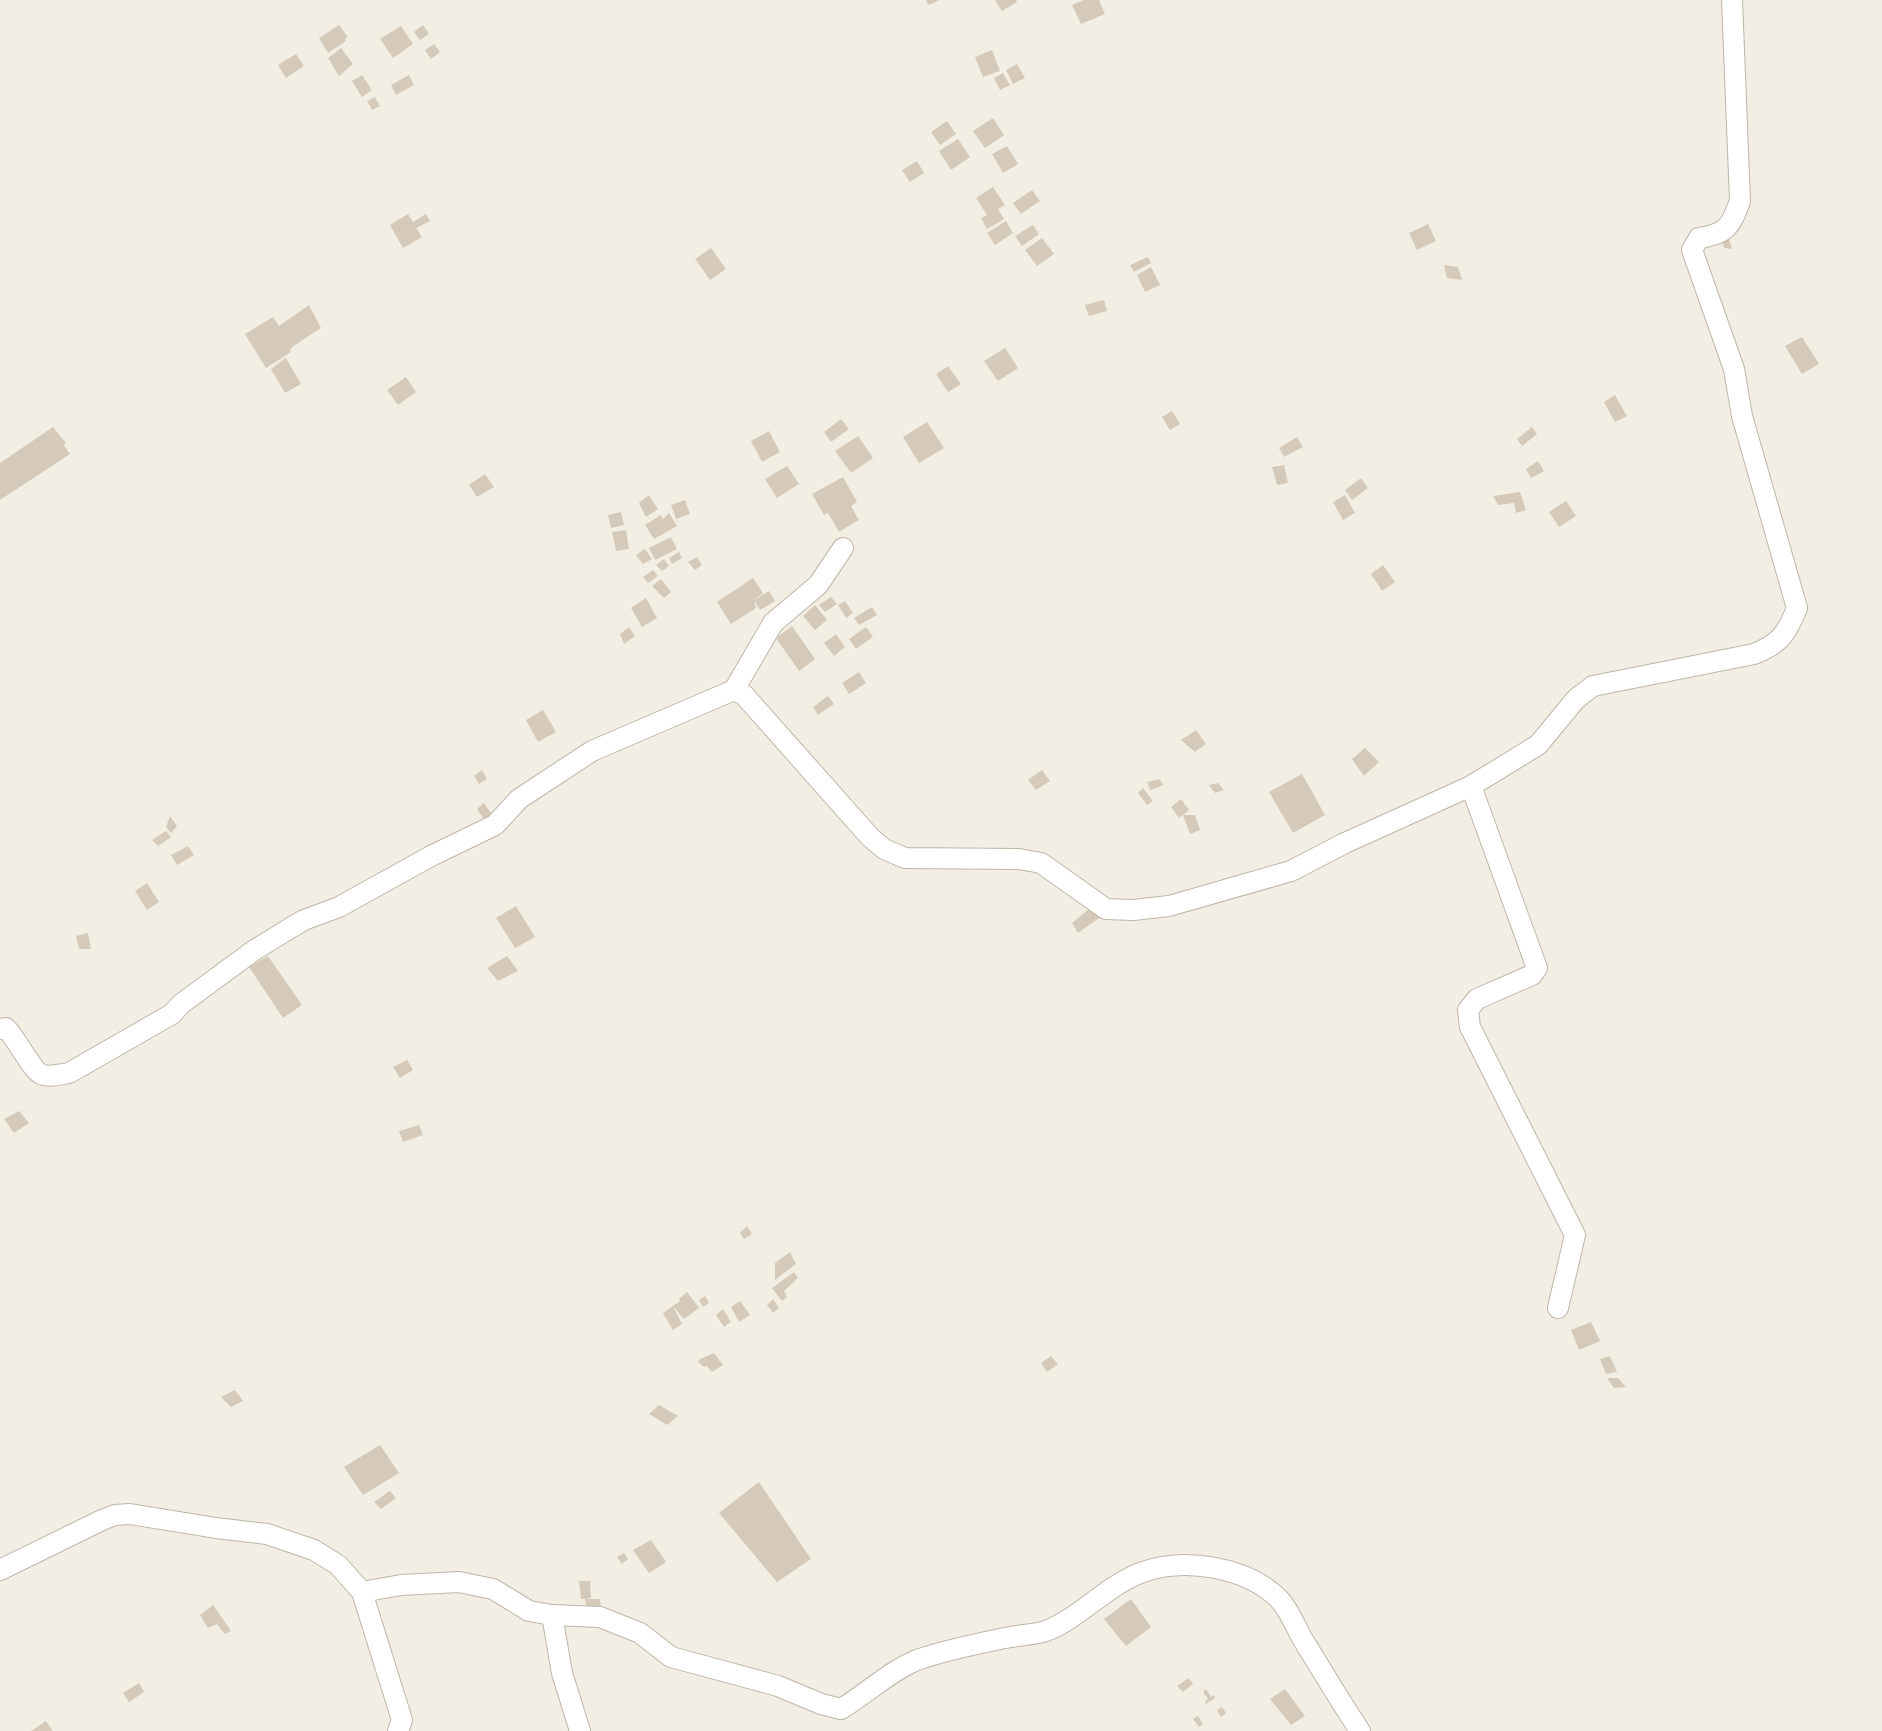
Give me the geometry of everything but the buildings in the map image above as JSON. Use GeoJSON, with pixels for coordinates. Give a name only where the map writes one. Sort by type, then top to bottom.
{"type":"FeatureCollection","features":[{"type":"Feature","properties":{"kind":"street"},"geometry":{"type":"LineString","coordinates":[[734,690],[744,695],[870,837],[884,849],[905,858],[1019,859],[1041,863],[1107,909],[1133,910],[1169,906],[1291,871],[1345,843],[1471,786],[1538,745],[1576,699],[1593,686],[1754,654],[1772,647],[1790,626],[1797,608],[1742,416],[1734,369],[1692,250],[1699,238],[1724,231],[1734,217],[1740,201],[1732,0]]}},
{"type":"Feature","properties":{"kind":"street"},"geometry":{"type":"LineString","coordinates":[[0,1029],[6,1028],[14,1036],[40,1074],[69,1073],[172,1014],[181,1004],[253,951],[304,920],[339,908],[431,856],[495,825],[519,799],[592,751],[734,690],[773,623],[818,585],[843,548]]}},
{"type":"Feature","properties":{"kind":"street"},"geometry":{"type":"LineString","coordinates":[[1471,786],[1537,968],[1532,975],[1477,999],[1468,1010],[1470,1027],[1575,1235],[1558,1308]]}},
{"type":"Feature","properties":{"kind":"street"},"geometry":{"type":"LineString","coordinates":[[0,1570],[102,1520],[115,1515],[130,1514],[267,1534],[314,1550],[338,1565],[362,1592],[402,1720],[398,1731]]}},
{"type":"Feature","properties":{"kind":"street"},"geometry":{"type":"LineString","coordinates":[[362,1592],[401,1586],[459,1582],[493,1589],[529,1611],[552,1615],[600,1617],[640,1633],[671,1657],[778,1686],[821,1704],[841,1709],[916,1660],[1006,1637],[1046,1631],[1082,1610],[1120,1583],[1143,1571],[1173,1566],[1207,1566],[1260,1584],[1280,1600],[1360,1731]]}},
{"type":"Feature","properties":{"kind":"street"},"geometry":{"type":"LineString","coordinates":[[552,1615],[562,1673],[580,1731]]}}]}
